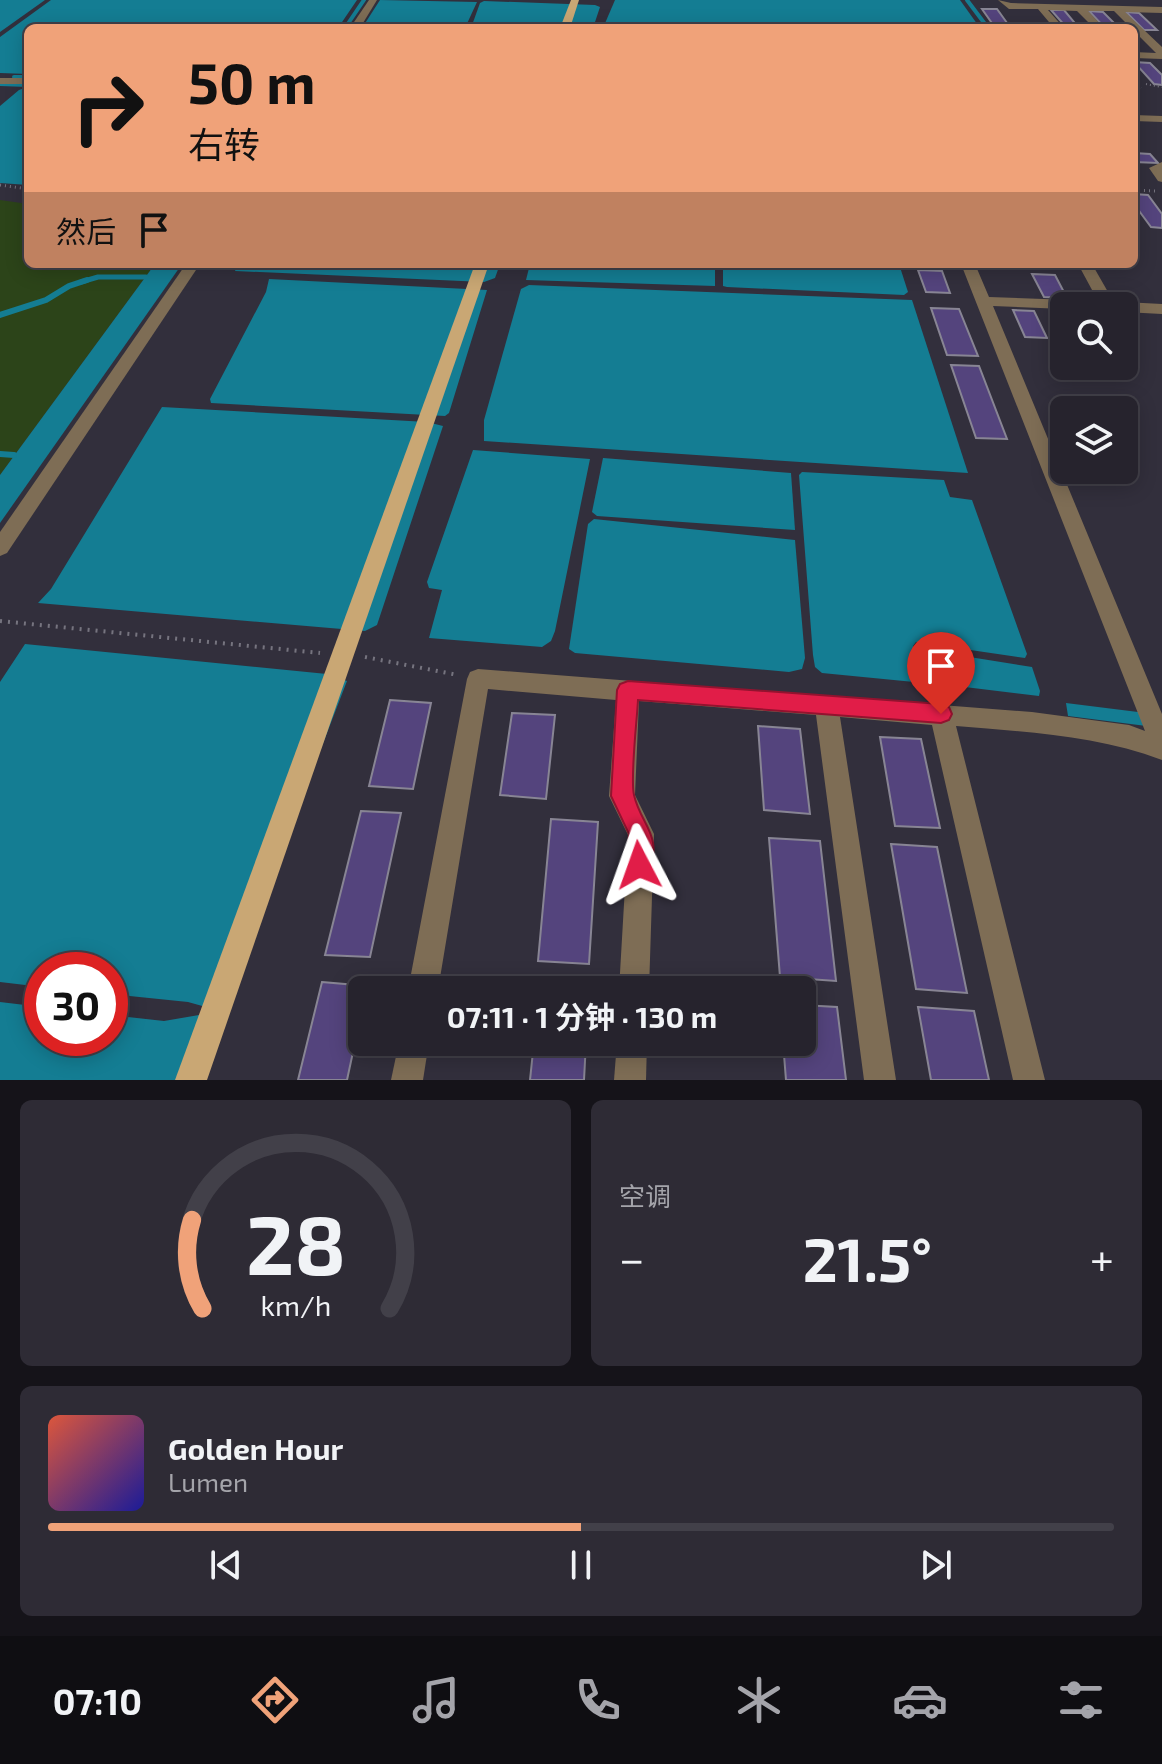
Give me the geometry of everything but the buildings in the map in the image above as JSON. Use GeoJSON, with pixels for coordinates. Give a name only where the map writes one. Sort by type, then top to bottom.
{"type":"FeatureCollection","features":[{"type":"Feature","properties":{"kind":"main road"},"geometry":{"type":"LineString","coordinates":[[566,24],[575,0]]}},
{"type":"Feature","properties":{"kind":"main road"},"geometry":{"type":"LineString","coordinates":[[191,1080],[481,268]]}},
{"type":"Feature","properties":{"kind":"street"},"geometry":{"type":"LineString","coordinates":[[358,24],[373,0]]}},
{"type":"Feature","properties":{"kind":"street"},"geometry":{"type":"LineString","coordinates":[[1002,0],[1009,6],[1080,8],[1093,4],[1160,12]]}},
{"type":"Feature","properties":{"kind":"street"},"geometry":{"type":"LineString","coordinates":[[1134,0],[1143,9]]}},
{"type":"Feature","properties":{"kind":"street"},"geometry":{"type":"LineString","coordinates":[[1046,5],[1057,24]]}},
{"type":"Feature","properties":{"kind":"street"},"geometry":{"type":"LineString","coordinates":[[1080,8],[1095,24]]}},
{"type":"Feature","properties":{"kind":"street"},"geometry":{"type":"LineString","coordinates":[[1117,9],[1132,24]]}},
{"type":"Feature","properties":{"kind":"street"},"geometry":{"type":"LineString","coordinates":[[1138,30],[1162,55]]}},
{"type":"Feature","properties":{"kind":"street"},"geometry":{"type":"LineString","coordinates":[[1138,55],[1162,55]]}},
{"type":"Feature","properties":{"kind":"street"},"geometry":{"type":"LineString","coordinates":[[0,81],[24,81]]}},
{"type":"Feature","properties":{"kind":"street"},"geometry":{"type":"LineString","coordinates":[[1138,118],[1162,119]]}},
{"type":"Feature","properties":{"kind":"street"},"geometry":{"type":"LineString","coordinates":[[1162,166],[1155,168],[1162,178]]}},
{"type":"Feature","properties":{"kind":"street"},"geometry":{"type":"LineString","coordinates":[[0,548],[190,268]]}},
{"type":"Feature","properties":{"kind":"street"},"geometry":{"type":"LineString","coordinates":[[970,268],[1162,746]]}},
{"type":"Feature","properties":{"kind":"street"},"geometry":{"type":"LineString","coordinates":[[1087,268],[1100,292]]}},
{"type":"Feature","properties":{"kind":"street"},"geometry":{"type":"LineString","coordinates":[[984,301],[1050,304]]}},
{"type":"Feature","properties":{"kind":"street"},"geometry":{"type":"LineString","coordinates":[[1138,308],[1162,309]]}},
{"type":"Feature","properties":{"kind":"street"},"geometry":{"type":"LineString","coordinates":[[425,976],[478,679],[941,714],[1129,736],[1162,746]]}},
{"type":"Feature","properties":{"kind":"street"},"geometry":{"type":"LineString","coordinates":[[628,690],[622,796],[641,834],[635,976]]}},
{"type":"Feature","properties":{"kind":"street"},"geometry":{"type":"LineString","coordinates":[[826,705],[880,1080]]}},
{"type":"Feature","properties":{"kind":"street"},"geometry":{"type":"LineString","coordinates":[[941,714],[1029,1080]]}},
{"type":"Feature","properties":{"kind":"street"},"geometry":{"type":"LineString","coordinates":[[407,1080],[411,1056]]}},
{"type":"Feature","properties":{"kind":"street"},"geometry":{"type":"LineString","coordinates":[[630,1080],[631,1056]]}},
{"type":"Feature","properties":{"kind":"path"},"geometry":{"type":"LineString","coordinates":[[1146,84],[1162,87]]}},
{"type":"Feature","properties":{"kind":"path"},"geometry":{"type":"LineString","coordinates":[[0,185],[24,188]]}},
{"type":"Feature","properties":{"kind":"path"},"geometry":{"type":"LineString","coordinates":[[1138,190],[1162,191]]}},
{"type":"Feature","properties":{"kind":"path"},"geometry":{"type":"LineString","coordinates":[[0,621],[381,659],[478,679]]}},
{"type":"Feature","properties":{"kind":"green space"},"geometry":{"type":"Polygon","coordinates":[[[0,200],[24,203],[24,268],[152,268],[0,475],[0,200]]]}},
{"type":"Feature","properties":{"kind":"water"},"geometry":{"type":"Polygon","coordinates":[[[0,0],[45,0],[0,32],[0,0]]]}},
{"type":"Feature","properties":{"kind":"water"},"geometry":{"type":"Polygon","coordinates":[[[51,0],[357,0],[341,24],[24,24],[24,74],[0,73],[0,37],[51,0]]]}},
{"type":"Feature","properties":{"kind":"water"},"geometry":{"type":"Polygon","coordinates":[[[380,0],[477,2],[467,24],[365,24],[380,0]]]}},
{"type":"Feature","properties":{"kind":"water"},"geometry":{"type":"Polygon","coordinates":[[[615,0],[960,0],[977,24],[605,24],[615,0]]]}},
{"type":"Feature","properties":{"kind":"water"},"geometry":{"type":"Polygon","coordinates":[[[480,3],[600,7],[594,24],[472,24],[480,3]]]}},
{"type":"Feature","properties":{"kind":"water"},"geometry":{"type":"Polygon","coordinates":[[[24,88],[24,185],[0,183],[0,106],[24,88]]]}},
{"type":"Feature","properties":{"kind":"water"},"geometry":{"type":"Polygon","coordinates":[[[152,268],[179,268],[0,523],[0,475],[152,268]]]}},
{"type":"Feature","properties":{"kind":"water"},"geometry":{"type":"Polygon","coordinates":[[[236,268],[499,268],[495,278],[484,282],[235,271],[236,268]]]}},
{"type":"Feature","properties":{"kind":"water"},"geometry":{"type":"Polygon","coordinates":[[[529,268],[715,268],[715,286],[526,280],[529,268]]]}},
{"type":"Feature","properties":{"kind":"water"},"geometry":{"type":"Polygon","coordinates":[[[723,268],[900,268],[908,292],[904,295],[723,286],[723,268]]]}},
{"type":"Feature","properties":{"kind":"water"},"geometry":{"type":"Polygon","coordinates":[[[269,279],[487,290],[449,413],[445,416],[211,403],[210,399],[266,292],[269,279]]]}},
{"type":"Feature","properties":{"kind":"water"},"geometry":{"type":"Polygon","coordinates":[[[529,285],[912,300],[968,473],[484,441],[484,420],[521,289],[529,285]]]}},
{"type":"Feature","properties":{"kind":"water"},"geometry":{"type":"Polygon","coordinates":[[[162,407],[427,422],[443,426],[377,625],[365,631],[38,603],[51,589],[162,407]]]}},
{"type":"Feature","properties":{"kind":"water"},"geometry":{"type":"Polygon","coordinates":[[[473,450],[590,459],[555,631],[551,641],[542,647],[429,638],[442,590],[429,588],[427,582],[473,450]]]}},
{"type":"Feature","properties":{"kind":"water"},"geometry":{"type":"Polygon","coordinates":[[[603,458],[791,473],[795,530],[597,516],[592,512],[603,458]]]}},
{"type":"Feature","properties":{"kind":"water"},"geometry":{"type":"Polygon","coordinates":[[[802,472],[944,480],[950,497],[972,500],[1027,654],[1025,658],[916,642],[913,646],[918,679],[914,682],[822,673],[815,667],[813,655],[799,475],[802,472]]]}},
{"type":"Feature","properties":{"kind":"water"},"geometry":{"type":"Polygon","coordinates":[[[594,519],[795,540],[805,658],[802,669],[789,672],[575,653],[569,649],[588,524],[594,519]]]}},
{"type":"Feature","properties":{"kind":"water"},"geometry":{"type":"Polygon","coordinates":[[[25,644],[327,674],[347,681],[223,1003],[213,1009],[188,1002],[128,996],[128,952],[24,952],[24,985],[0,982],[0,682],[25,644]]]}},
{"type":"Feature","properties":{"kind":"water"},"geometry":{"type":"Polygon","coordinates":[[[932,651],[1032,667],[1039,696],[932,683],[924,658],[932,651]]]}},
{"type":"Feature","properties":{"kind":"water"},"geometry":{"type":"Polygon","coordinates":[[[1066,703],[1162,715],[1162,728],[1068,716],[1066,703]]]}},
{"type":"Feature","properties":{"kind":"water"},"geometry":{"type":"Polygon","coordinates":[[[0,1002],[24,1005],[24,1056],[128,1056],[128,1017],[164,1021],[199,1015],[208,1017],[191,1080],[0,1080],[0,1002]]]}},
{"type":"Feature","properties":{"kind":"waterway"},"geometry":{"type":"LineString","coordinates":[[348,24],[364,0]]}},
{"type":"Feature","properties":{"kind":"waterway"},"geometry":{"type":"LineString","coordinates":[[967,0],[985,24]]}},
{"type":"Feature","properties":{"kind":"waterway"},"geometry":{"type":"LineString","coordinates":[[14,77],[24,77]]}},
{"type":"Feature","properties":{"kind":"waterway"},"geometry":{"type":"LineString","coordinates":[[0,84],[24,85]]}},
{"type":"Feature","properties":{"kind":"waterway"},"geometry":{"type":"LineString","coordinates":[[81,282],[98,277],[146,277]]}},
{"type":"Feature","properties":{"kind":"waterway"},"geometry":{"type":"LineString","coordinates":[[81,282],[87,280]]}},
{"type":"Feature","properties":{"kind":"waterway"},"geometry":{"type":"LineString","coordinates":[[0,315],[46,300],[81,282]]}},
{"type":"Feature","properties":{"kind":"waterway"},"geometry":{"type":"LineString","coordinates":[[0,454],[14,455]]}},
{"type":"Feature","properties":{"kind":"route"},"geometry":{"type":"LineString","coordinates":[[639,865],[641,834],[622,796],[628,690],[941,714]]}}]}
